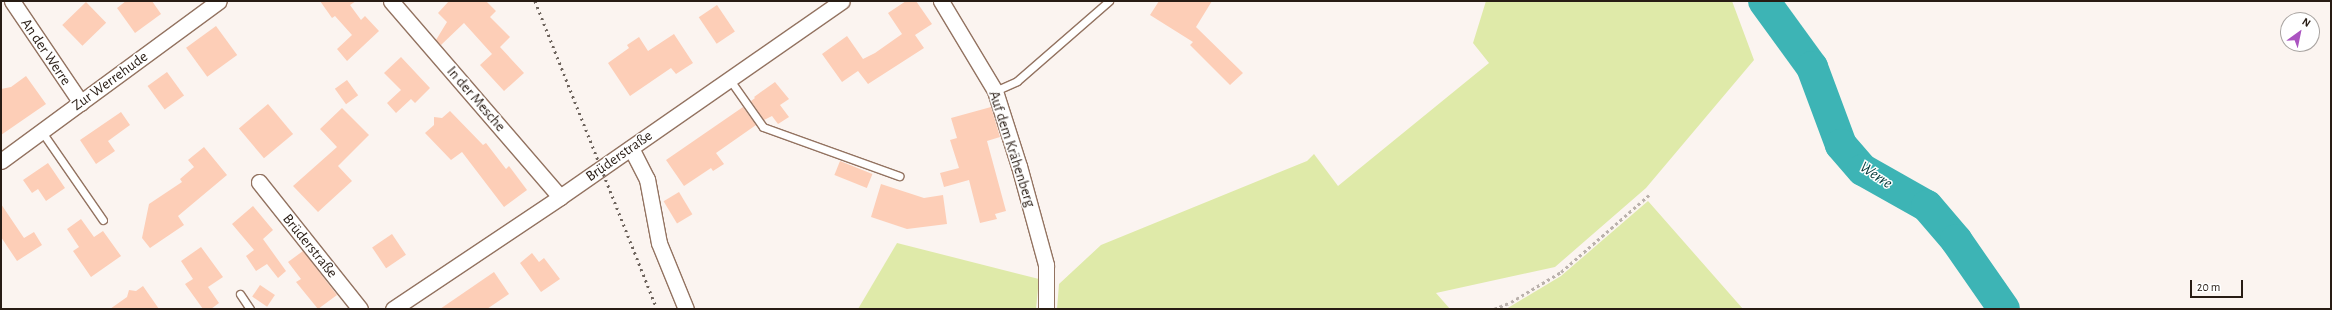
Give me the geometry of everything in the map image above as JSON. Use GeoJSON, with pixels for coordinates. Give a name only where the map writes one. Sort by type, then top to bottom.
{"type":"FeatureCollection","features":[{"type":"Feature","properties":{"kind":"street","name":"An der Werre"},"geometry":{"type":"LineString","coordinates":[[12,1],[81,103]]}},
{"type":"Feature","properties":{"kind":"street","name":"Zur Werrehude"},"geometry":{"type":"LineString","coordinates":[[1,161],[219,1]]}},
{"type":"Feature","properties":{"kind":"street","name":"In der Mesche"},"geometry":{"type":"LineString","coordinates":[[391,1],[560,197]]}},
{"type":"Feature","properties":{"kind":"street","name":"Brüderstraße"},"geometry":{"type":"LineString","coordinates":[[394,309],[560,197],[842,1]]}},
{"type":"Feature","properties":{"kind":"street","name":"Auf dem Krähenberg"},"geometry":{"type":"LineString","coordinates":[[941,1],[995,91],[1019,166],[1046,265],[1046,309]]}},
{"type":"Feature","properties":{"kind":"street"},"geometry":{"type":"LineString","coordinates":[[631,148],[647,179],[659,243],[686,309]]}},
{"type":"Feature","properties":{"kind":"street","name":"Brüderstraße"},"geometry":{"type":"LineString","coordinates":[[259,182],[360,309]]}},
{"type":"Feature","properties":{"kind":"lane"},"geometry":{"type":"LineString","coordinates":[[995,91],[1017,81],[1109,1]]}},
{"type":"Feature","properties":{"kind":"lane"},"geometry":{"type":"LineString","coordinates":[[730,80],[763,127],[899,176]]}},
{"type":"Feature","properties":{"kind":"lane"},"geometry":{"type":"LineString","coordinates":[[42,132],[103,220]]}},
{"type":"Feature","properties":{"kind":"lane"},"geometry":{"type":"LineString","coordinates":[[240,294],[250,309]]}},
{"type":"Feature","properties":{"kind":"path"},"geometry":{"type":"LineString","coordinates":[[1494,309],[1511,302],[1561,272],[1649,195]]}},
{"type":"Feature","properties":{"kind":"green space"},"geometry":{"type":"Polygon","coordinates":[[[1486,1],[1732,1],[1754,60],[1646,188],[1555,267],[1436,293],[1450,309],[1057,309],[1059,284],[1101,245],[1307,161],[1314,154],[1338,186],[1489,63],[1473,43],[1486,1]]]}},
{"type":"Feature","properties":{"kind":"green space"},"geometry":{"type":"Polygon","coordinates":[[[1648,201],[1743,309],[1506,309],[1561,276],[1648,201]]]}},
{"type":"Feature","properties":{"kind":"green space"},"geometry":{"type":"Polygon","coordinates":[[[897,243],[1039,279],[1036,309],[858,309],[897,243]]]}},
{"type":"Feature","properties":{"kind":"building"},"geometry":{"type":"Polygon","coordinates":[[[126,1],[152,1],[161,14],[135,33],[117,8],[126,1]]]}},
{"type":"Feature","properties":{"kind":"building"},"geometry":{"type":"Polygon","coordinates":[[[320,1],[356,1],[350,5],[361,20],[365,16],[379,31],[347,61],[337,49],[352,35],[335,16],[332,18],[320,1]]]}},
{"type":"Feature","properties":{"kind":"building"},"geometry":{"type":"Polygon","coordinates":[[[449,1],[486,1],[496,11],[490,17],[510,37],[500,47],[524,73],[504,91],[480,65],[492,54],[464,23],[441,45],[436,40],[447,22],[438,13],[449,1]]]}},
{"type":"Feature","properties":{"kind":"building"},"geometry":{"type":"Polygon","coordinates":[[[906,1],[916,1],[932,24],[915,35],[924,48],[868,84],[858,71],[842,82],[822,54],[847,36],[863,59],[875,53],[902,34],[888,13],[906,1]]]}},
{"type":"Feature","properties":{"kind":"building"},"geometry":{"type":"Polygon","coordinates":[[[1159,1],[1212,1],[1196,27],[1243,73],[1230,85],[1190,45],[1193,42],[1150,15],[1159,1]]]}},
{"type":"Feature","properties":{"kind":"building"},"geometry":{"type":"Polygon","coordinates":[[[86,2],[106,23],[82,46],[62,25],[86,2]]]}},
{"type":"Feature","properties":{"kind":"building"},"geometry":{"type":"Polygon","coordinates":[[[717,5],[735,32],[717,44],[699,17],[717,5]]]}},
{"type":"Feature","properties":{"kind":"building"},"geometry":{"type":"Polygon","coordinates":[[[216,26],[237,55],[207,77],[186,48],[216,26]]]}},
{"type":"Feature","properties":{"kind":"building"},"geometry":{"type":"Polygon","coordinates":[[[674,34],[693,63],[676,74],[671,68],[630,96],[608,63],[629,48],[627,45],[639,37],[648,51],[674,34]]]}},
{"type":"Feature","properties":{"kind":"building"},"geometry":{"type":"Polygon","coordinates":[[[401,57],[430,88],[415,103],[411,99],[396,113],[387,103],[401,90],[384,73],[401,57]]]}},
{"type":"Feature","properties":{"kind":"building"},"geometry":{"type":"Polygon","coordinates":[[[167,72],[184,95],[165,110],[148,86],[167,72]]]}},
{"type":"Feature","properties":{"kind":"building"},"geometry":{"type":"Polygon","coordinates":[[[26,76],[46,104],[1,135],[1,89],[11,87],[26,76]]]}},
{"type":"Feature","properties":{"kind":"building"},"geometry":{"type":"Polygon","coordinates":[[[347,80],[358,95],[346,104],[335,89],[347,80]]]}},
{"type":"Feature","properties":{"kind":"building"},"geometry":{"type":"Polygon","coordinates":[[[775,82],[789,99],[780,105],[789,117],[778,124],[772,116],[764,120],[751,101],[755,98],[754,97],[775,82]]]}},
{"type":"Feature","properties":{"kind":"building"},"geometry":{"type":"Polygon","coordinates":[[[268,104],[293,134],[264,158],[239,128],[268,104]]]}},
{"type":"Feature","properties":{"kind":"building"},"geometry":{"type":"Polygon","coordinates":[[[743,107],[756,125],[716,153],[724,164],[713,171],[711,168],[684,186],[666,160],[743,107]]]}},
{"type":"Feature","properties":{"kind":"building"},"geometry":{"type":"Polygon","coordinates":[[[991,107],[1000,137],[987,141],[1006,211],[995,214],[997,219],[980,223],[969,180],[944,187],[940,173],[959,168],[950,140],[957,138],[951,118],[991,107]]]}},
{"type":"Feature","properties":{"kind":"building"},"geometry":{"type":"Polygon","coordinates":[[[342,108],[369,135],[338,166],[352,181],[318,212],[293,186],[337,147],[320,129],[342,108]]]}},
{"type":"Feature","properties":{"kind":"building"},"geometry":{"type":"Polygon","coordinates":[[[450,111],[483,145],[486,143],[506,169],[509,166],[527,190],[504,207],[462,152],[451,160],[425,133],[434,125],[434,117],[442,118],[450,111]]]}},
{"type":"Feature","properties":{"kind":"building"},"geometry":{"type":"Polygon","coordinates":[[[121,112],[130,125],[108,141],[115,151],[96,164],[80,140],[121,112]]]}},
{"type":"Feature","properties":{"kind":"building"},"geometry":{"type":"Polygon","coordinates":[[[204,147],[227,175],[178,216],[184,225],[150,248],[142,238],[149,204],[182,182],[180,179],[194,167],[188,160],[204,147]]]}},
{"type":"Feature","properties":{"kind":"building"},"geometry":{"type":"Polygon","coordinates":[[[840,161],[872,174],[867,188],[834,175],[840,161]]]}},
{"type":"Feature","properties":{"kind":"building"},"geometry":{"type":"Polygon","coordinates":[[[48,163],[65,188],[46,201],[38,189],[32,193],[23,180],[48,163]]]}},
{"type":"Feature","properties":{"kind":"building"},"geometry":{"type":"Polygon","coordinates":[[[881,184],[924,198],[943,195],[947,224],[907,229],[871,217],[881,184]]]}},
{"type":"Feature","properties":{"kind":"building"},"geometry":{"type":"Polygon","coordinates":[[[679,192],[692,214],[677,224],[664,201],[679,192]]]}},
{"type":"Feature","properties":{"kind":"building"},"geometry":{"type":"Polygon","coordinates":[[[1,204],[24,238],[34,232],[42,245],[17,261],[1,237],[1,204]]]}},
{"type":"Feature","properties":{"kind":"building"},"geometry":{"type":"Polygon","coordinates":[[[253,206],[273,230],[263,239],[286,271],[278,278],[267,264],[256,271],[246,256],[254,250],[232,224],[253,206]]]}},
{"type":"Feature","properties":{"kind":"building"},"geometry":{"type":"Polygon","coordinates":[[[81,219],[94,237],[103,231],[121,256],[91,277],[73,251],[79,247],[67,229],[81,219]]]}},
{"type":"Feature","properties":{"kind":"building"},"geometry":{"type":"Polygon","coordinates":[[[392,234],[406,255],[386,268],[372,247],[392,234]]]}},
{"type":"Feature","properties":{"kind":"building"},"geometry":{"type":"Polygon","coordinates":[[[201,247],[223,277],[208,287],[219,303],[211,309],[203,309],[185,284],[193,279],[181,261],[201,247]]]}},
{"type":"Feature","properties":{"kind":"building"},"geometry":{"type":"Polygon","coordinates":[[[303,251],[337,295],[318,309],[296,282],[301,279],[288,262],[303,251]]]}},
{"type":"Feature","properties":{"kind":"building"},"geometry":{"type":"Polygon","coordinates":[[[532,253],[539,262],[544,258],[560,279],[541,292],[520,263],[532,253]]]}},
{"type":"Feature","properties":{"kind":"building"},"geometry":{"type":"Polygon","coordinates":[[[494,272],[509,294],[487,309],[440,309],[494,272]]]}},
{"type":"Feature","properties":{"kind":"building"},"geometry":{"type":"Polygon","coordinates":[[[260,285],[275,295],[267,307],[252,297],[260,285]]]}},
{"type":"Feature","properties":{"kind":"building"},"geometry":{"type":"Polygon","coordinates":[[[143,286],[159,309],[110,309],[127,297],[129,290],[136,291],[143,286]]]}},
{"type":"Feature","properties":{"kind":"waterway","name":"Werre"},"geometry":{"type":"LineString","coordinates":[[1764,1],[1812,67],[1841,145],[1863,170],[1927,206],[1956,240],[2004,309]]}},
{"type":"Feature","properties":{"kind":"railway"},"geometry":{"type":"LineString","coordinates":[[535,1],[657,309]]}}]}
